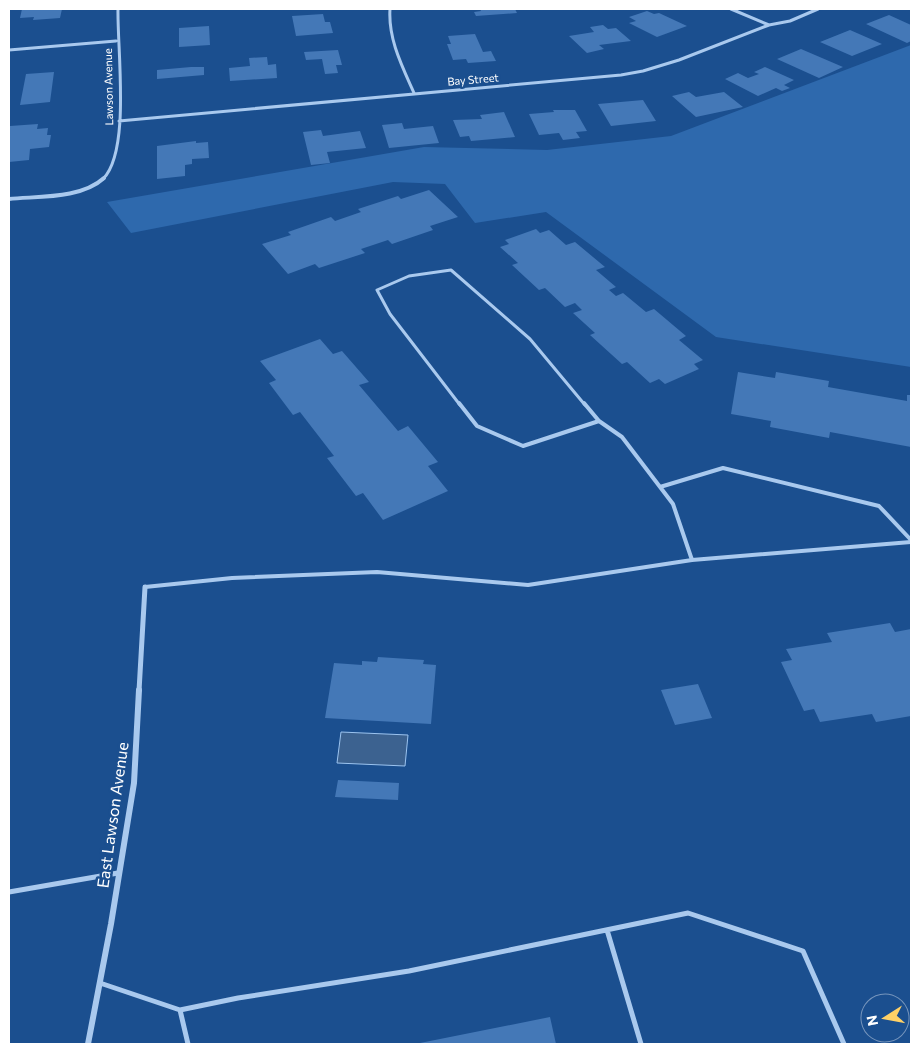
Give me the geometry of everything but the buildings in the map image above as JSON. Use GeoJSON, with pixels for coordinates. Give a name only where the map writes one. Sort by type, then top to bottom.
{"type":"FeatureCollection","features":[{"type":"Feature","properties":{"kind":"street","name":"Lawson Avenue"},"geometry":{"type":"LineString","coordinates":[[9,199],[66,193],[93,186],[108,174],[114,162],[119,122],[116,41],[118,9]]}},
{"type":"Feature","properties":{"kind":"street"},"geometry":{"type":"LineString","coordinates":[[390,9],[391,31],[414,93]]}},
{"type":"Feature","properties":{"kind":"street"},"geometry":{"type":"LineString","coordinates":[[731,9],[769,25]]}},
{"type":"Feature","properties":{"kind":"street","name":"Bay Street"},"geometry":{"type":"LineString","coordinates":[[119,122],[598,77],[643,71],[679,60],[769,25],[790,21],[818,9]]}},
{"type":"Feature","properties":{"kind":"street"},"geometry":{"type":"LineString","coordinates":[[9,50],[116,41]]}},
{"type":"Feature","properties":{"kind":"street","name":"East Lawson Avenue"},"geometry":{"type":"LineString","coordinates":[[88,1044],[134,783],[145,587]]}},
{"type":"Feature","properties":{"kind":"lane"},"geometry":{"type":"LineString","coordinates":[[599,422],[523,446],[477,426],[390,314],[377,290],[409,276],[451,270],[530,339],[599,422],[622,437],[673,504],[692,560]]}},
{"type":"Feature","properties":{"kind":"lane"},"geometry":{"type":"LineString","coordinates":[[660,486],[722,468],[879,506],[911,541]]}},
{"type":"Feature","properties":{"kind":"lane"},"geometry":{"type":"LineString","coordinates":[[145,587],[232,578],[377,572],[528,585],[692,560],[911,541]]}},
{"type":"Feature","properties":{"kind":"lane"},"geometry":{"type":"LineString","coordinates":[[9,892],[118,874]]}},
{"type":"Feature","properties":{"kind":"lane"},"geometry":{"type":"LineString","coordinates":[[100,984],[180,1010],[238,998],[409,971],[688,913],[803,951],[844,1044]]}},
{"type":"Feature","properties":{"kind":"lane"},"geometry":{"type":"LineString","coordinates":[[607,930],[641,1044]]}},
{"type":"Feature","properties":{"kind":"lane"},"geometry":{"type":"LineString","coordinates":[[180,1010],[188,1044]]}},
{"type":"Feature","properties":{"kind":"shaded area"},"geometry":{"type":"Polygon","coordinates":[[[911,45],[911,367],[716,337],[546,212],[475,223],[445,184],[393,182],[131,233],[107,202],[424,147],[547,150],[671,136],[911,45]]]}},
{"type":"Feature","properties":{"kind":"shaded area"},"geometry":{"type":"Polygon","coordinates":[[[341,732],[408,735],[405,766],[337,763],[341,732]]]}}]}
